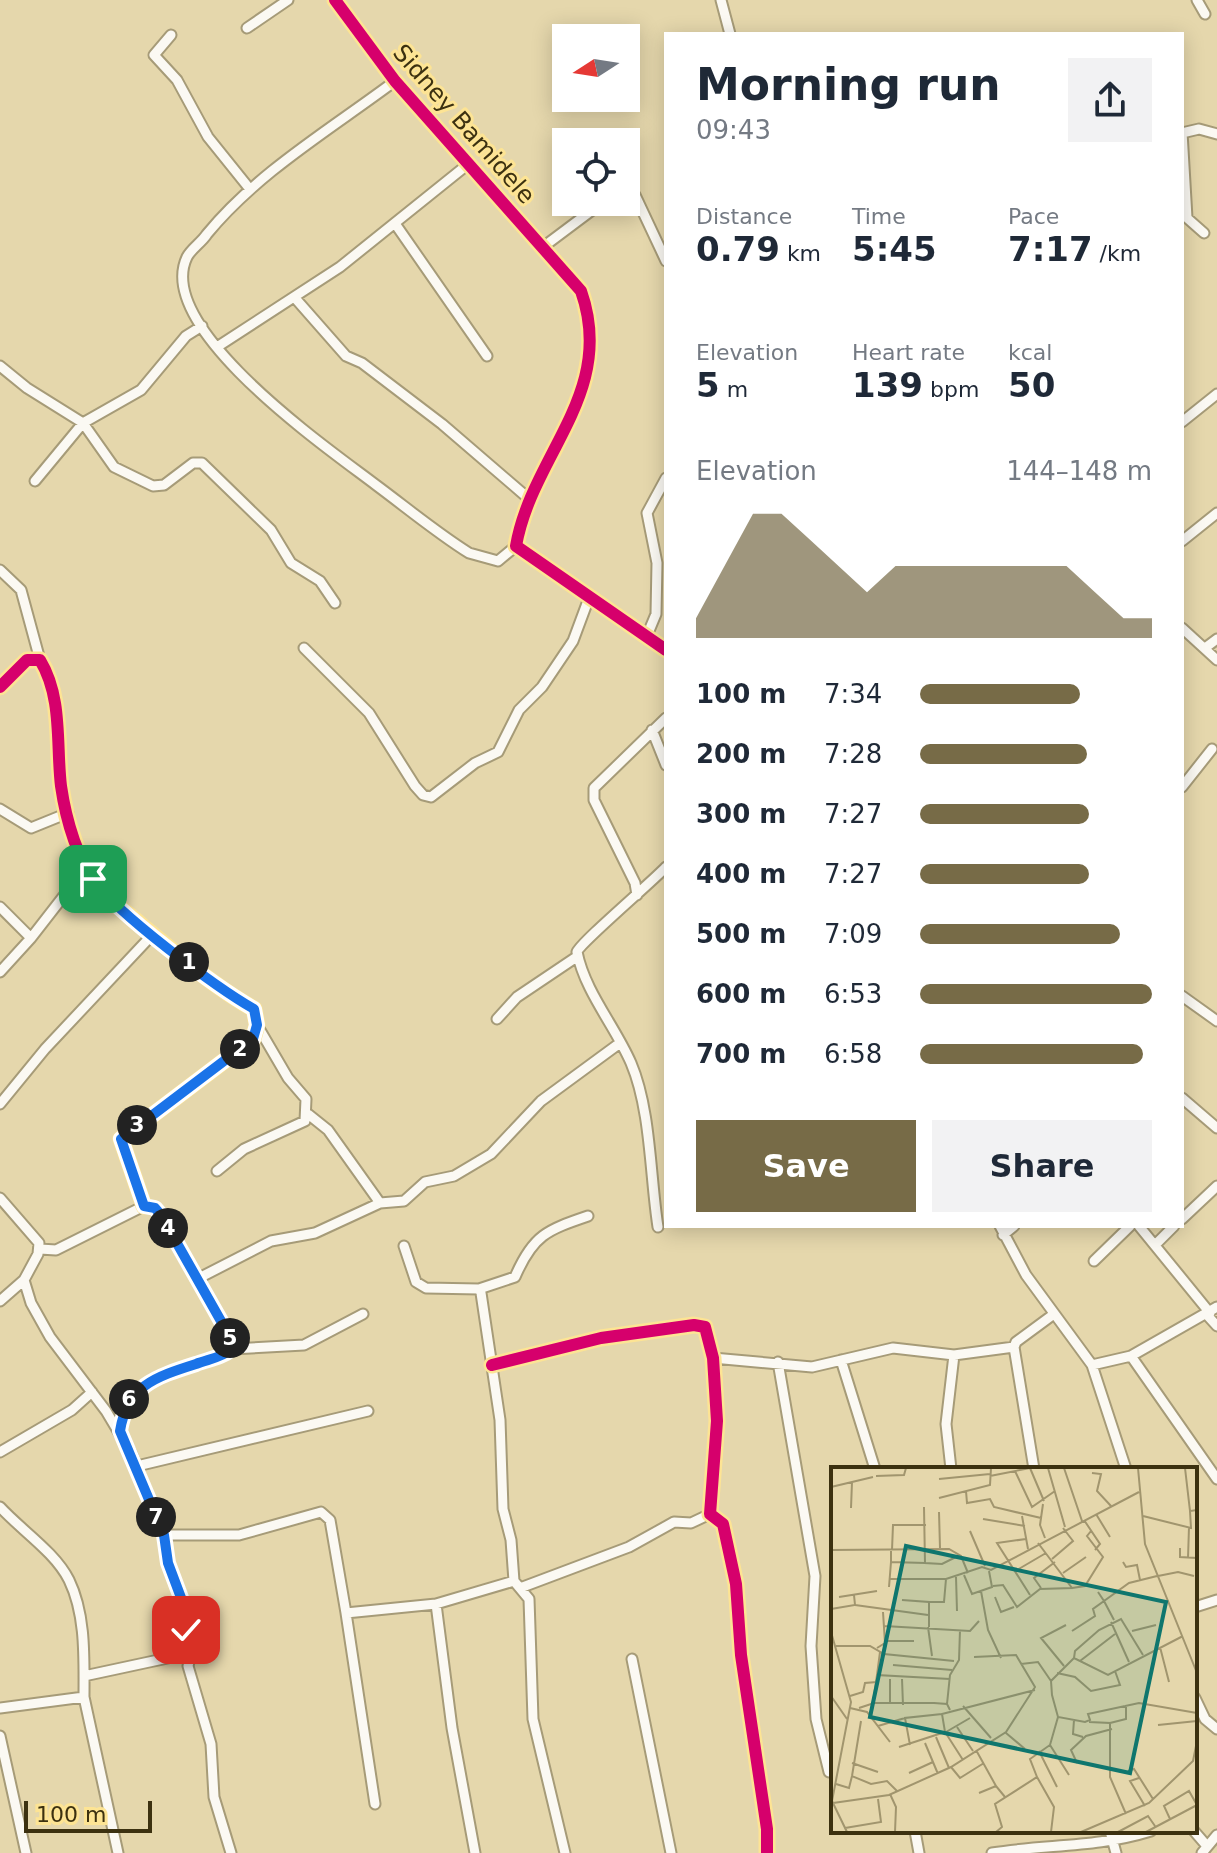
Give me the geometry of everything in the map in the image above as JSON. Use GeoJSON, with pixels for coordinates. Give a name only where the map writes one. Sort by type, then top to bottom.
{"type":"FeatureCollection","features":[{"type":"Feature","properties":{"kind":"street"},"geometry":{"type":"LineString","coordinates":[[247,28],[288,0]]}},
{"type":"Feature","properties":{"kind":"street","name":"Sidney Bamidele"},"geometry":{"type":"LineString","coordinates":[[335,0],[395,81],[581,291],[588,315],[590,359],[578,403],[521,514],[516,546]]}},
{"type":"Feature","properties":{"kind":"street"},"geometry":{"type":"LineString","coordinates":[[721,0],[729,32]]}},
{"type":"Feature","properties":{"kind":"street"},"geometry":{"type":"LineString","coordinates":[[1197,0],[1205,14]]}},
{"type":"Feature","properties":{"kind":"street"},"geometry":{"type":"LineString","coordinates":[[171,35],[154,55],[177,80],[208,137],[249,188]]}},
{"type":"Feature","properties":{"kind":"street"},"geometry":{"type":"LineString","coordinates":[[395,81],[249,188],[187,257],[182,282],[202,326],[257,391],[289,420],[458,546],[498,561],[516,546],[664,649]]}},
{"type":"Feature","properties":{"kind":"street"},"geometry":{"type":"LineString","coordinates":[[1184,132],[1199,129],[1217,134]]}},
{"type":"Feature","properties":{"kind":"street"},"geometry":{"type":"LineString","coordinates":[[217,347],[295,298],[396,225],[467,165]]}},
{"type":"Feature","properties":{"kind":"street"},"geometry":{"type":"LineString","coordinates":[[1184,166],[1187,218],[1204,233]]}},
{"type":"Feature","properties":{"kind":"street"},"geometry":{"type":"LineString","coordinates":[[640,206],[664,257]]}},
{"type":"Feature","properties":{"kind":"street"},"geometry":{"type":"LineString","coordinates":[[543,247],[584,216]]}},
{"type":"Feature","properties":{"kind":"street"},"geometry":{"type":"LineString","coordinates":[[396,225],[487,356]]}},
{"type":"Feature","properties":{"kind":"street"},"geometry":{"type":"LineString","coordinates":[[295,298],[346,356],[362,363],[442,424],[528,498]]}},
{"type":"Feature","properties":{"kind":"street"},"geometry":{"type":"LineString","coordinates":[[35,481],[83,423],[141,390],[186,336],[202,326]]}},
{"type":"Feature","properties":{"kind":"street"},"geometry":{"type":"LineString","coordinates":[[0,366],[27,388],[83,423],[114,467],[153,486],[164,485],[193,463],[202,463],[261,518],[291,563],[320,581],[335,603]]}},
{"type":"Feature","properties":{"kind":"street"},"geometry":{"type":"LineString","coordinates":[[1184,420],[1217,394]]}},
{"type":"Feature","properties":{"kind":"street"},"geometry":{"type":"LineString","coordinates":[[646,638],[654,623],[657,563],[647,513],[664,482]]}},
{"type":"Feature","properties":{"kind":"street"},"geometry":{"type":"LineString","coordinates":[[1184,539],[1217,513]]}},
{"type":"Feature","properties":{"kind":"street"},"geometry":{"type":"LineString","coordinates":[[0,570],[10,575],[21,590],[39,649],[36,660],[55,704],[62,787],[79,854],[106,896],[254,1009],[257,1025],[288,1078],[306,1099],[308,1114],[305,1121],[244,1149],[217,1171]]}},
{"type":"Feature","properties":{"kind":"street"},"geometry":{"type":"LineString","coordinates":[[304,648],[369,713],[415,786],[423,795],[431,797],[475,763],[498,752],[512,722],[573,641],[589,598]]}},
{"type":"Feature","properties":{"kind":"street"},"geometry":{"type":"LineString","coordinates":[[1184,630],[1217,660]]}},
{"type":"Feature","properties":{"kind":"street"},"geometry":{"type":"LineString","coordinates":[[1205,648],[1217,639]]}},
{"type":"Feature","properties":{"kind":"street"},"geometry":{"type":"LineString","coordinates":[[0,687],[21,665],[36,660]]}},
{"type":"Feature","properties":{"kind":"street"},"geometry":{"type":"LineString","coordinates":[[637,895],[635,883],[593,796],[600,780],[664,720]]}},
{"type":"Feature","properties":{"kind":"street"},"geometry":{"type":"LineString","coordinates":[[652,730],[664,760]]}},
{"type":"Feature","properties":{"kind":"street"},"geometry":{"type":"LineString","coordinates":[[1184,784],[1212,749]]}},
{"type":"Feature","properties":{"kind":"street"},"geometry":{"type":"LineString","coordinates":[[0,809],[31,828],[68,813]]}},
{"type":"Feature","properties":{"kind":"street"},"geometry":{"type":"LineString","coordinates":[[497,1019],[517,997],[578,956],[583,942],[664,869]]}},
{"type":"Feature","properties":{"kind":"street"},"geometry":{"type":"LineString","coordinates":[[0,972],[66,893],[90,873]]}},
{"type":"Feature","properties":{"kind":"street"},"geometry":{"type":"LineString","coordinates":[[635,883],[647,886]]}},
{"type":"Feature","properties":{"kind":"street"},"geometry":{"type":"LineString","coordinates":[[0,907],[31,938]]}},
{"type":"Feature","properties":{"kind":"street"},"geometry":{"type":"LineString","coordinates":[[0,1104],[45,1049],[153,934]]}},
{"type":"Feature","properties":{"kind":"street"},"geometry":{"type":"LineString","coordinates":[[578,956],[630,1061],[642,1098],[658,1227]]}},
{"type":"Feature","properties":{"kind":"street"},"geometry":{"type":"LineString","coordinates":[[1184,1001],[1217,1021]]}},
{"type":"Feature","properties":{"kind":"street"},"geometry":{"type":"LineString","coordinates":[[144,1206],[121,1139],[253,1039],[257,1025]]}},
{"type":"Feature","properties":{"kind":"street"},"geometry":{"type":"LineString","coordinates":[[199,1278],[271,1241],[315,1233],[380,1203],[404,1201],[425,1182],[454,1176],[491,1154],[541,1101],[620,1043]]}},
{"type":"Feature","properties":{"kind":"street"},"geometry":{"type":"LineString","coordinates":[[1184,1100],[1217,1128]]}},
{"type":"Feature","properties":{"kind":"street"},"geometry":{"type":"LineString","coordinates":[[308,1114],[328,1130],[380,1203]]}},
{"type":"Feature","properties":{"kind":"street"},"geometry":{"type":"LineString","coordinates":[[1184,1217],[1217,1186]]}},
{"type":"Feature","properties":{"kind":"street"},"geometry":{"type":"LineString","coordinates":[[0,1198],[38,1240],[40,1249],[24,1280],[0,1301]]}},
{"type":"Feature","properties":{"kind":"street"},"geometry":{"type":"LineString","coordinates":[[40,1249],[50,1251],[65,1247],[144,1206],[158,1210],[224,1323],[232,1349]]}},
{"type":"Feature","properties":{"kind":"street"},"geometry":{"type":"LineString","coordinates":[[404,1246],[416,1282],[426,1288],[479,1289],[515,1277],[532,1244],[548,1230],[588,1216]]}},
{"type":"Feature","properties":{"kind":"street"},"geometry":{"type":"LineString","coordinates":[[1094,1261],[1128,1228]]}},
{"type":"Feature","properties":{"kind":"street"},"geometry":{"type":"LineString","coordinates":[[1141,1228],[1212,1312],[1217,1326]]}},
{"type":"Feature","properties":{"kind":"street"},"geometry":{"type":"LineString","coordinates":[[1155,1245],[1172,1228]]}},
{"type":"Feature","properties":{"kind":"street"},"geometry":{"type":"LineString","coordinates":[[1002,1230],[1054,1314],[1092,1365],[1125,1467]]}},
{"type":"Feature","properties":{"kind":"street"},"geometry":{"type":"LineString","coordinates":[[24,1280],[31,1303],[50,1337],[120,1431],[164,1535],[168,1563],[186,1611],[191,1653],[188,1666],[212,1750],[214,1797],[231,1853]]}},
{"type":"Feature","properties":{"kind":"street"},"geometry":{"type":"LineString","coordinates":[[479,1289],[504,1460],[503,1509],[517,1584],[529,1599],[533,1719],[565,1853]]}},
{"type":"Feature","properties":{"kind":"street"},"geometry":{"type":"LineString","coordinates":[[1092,1365],[1131,1356],[1212,1312]]}},
{"type":"Feature","properties":{"kind":"street"},"geometry":{"type":"LineString","coordinates":[[120,1431],[122,1415],[132,1395],[141,1388],[224,1356],[232,1349],[304,1345],[363,1314]]}},
{"type":"Feature","properties":{"kind":"street"},"geometry":{"type":"LineString","coordinates":[[713,1358],[812,1367],[893,1348],[954,1355],[1014,1347],[1054,1314]]}},
{"type":"Feature","properties":{"kind":"street"},"geometry":{"type":"LineString","coordinates":[[492,1365],[601,1338],[694,1325],[705,1327],[713,1358],[717,1421],[710,1514]]}},
{"type":"Feature","properties":{"kind":"street"},"geometry":{"type":"LineString","coordinates":[[1014,1347],[1034,1467]]}},
{"type":"Feature","properties":{"kind":"street"},"geometry":{"type":"LineString","coordinates":[[951,1467],[946,1424],[954,1355]]}},
{"type":"Feature","properties":{"kind":"street"},"geometry":{"type":"LineString","coordinates":[[1131,1356],[1217,1479]]}},
{"type":"Feature","properties":{"kind":"street"},"geometry":{"type":"LineString","coordinates":[[841,1360],[874,1467]]}},
{"type":"Feature","properties":{"kind":"street"},"geometry":{"type":"LineString","coordinates":[[778,1362],[815,1576],[811,1646],[816,1719],[829,1772]]}},
{"type":"Feature","properties":{"kind":"street"},"geometry":{"type":"LineString","coordinates":[[0,1452],[72,1410],[92,1392]]}},
{"type":"Feature","properties":{"kind":"street"},"geometry":{"type":"LineString","coordinates":[[137,1466],[368,1411]]}},
{"type":"Feature","properties":{"kind":"street"},"geometry":{"type":"LineString","coordinates":[[110,1418],[122,1415]]}},
{"type":"Feature","properties":{"kind":"street"},"geometry":{"type":"LineString","coordinates":[[0,1507],[69,1580],[82,1631],[84,1697],[118,1853]]}},
{"type":"Feature","properties":{"kind":"street"},"geometry":{"type":"LineString","coordinates":[[164,1535],[239,1535],[321,1512],[330,1520],[375,1804]]}},
{"type":"Feature","properties":{"kind":"street"},"geometry":{"type":"LineString","coordinates":[[346,1613],[436,1604],[517,1584],[629,1547],[674,1522],[691,1523],[710,1514]]}},
{"type":"Feature","properties":{"kind":"street"},"geometry":{"type":"LineString","coordinates":[[710,1514],[723,1524],[736,1584],[741,1655],[767,1829],[767,1853]]}},
{"type":"Feature","properties":{"kind":"street"},"geometry":{"type":"LineString","coordinates":[[1197,1606],[1217,1600]]}},
{"type":"Feature","properties":{"kind":"street"},"geometry":{"type":"LineString","coordinates":[[436,1604],[452,1728],[475,1853]]}},
{"type":"Feature","properties":{"kind":"street"},"geometry":{"type":"LineString","coordinates":[[84,1676],[191,1653]]}},
{"type":"Feature","properties":{"kind":"street"},"geometry":{"type":"LineString","coordinates":[[632,1659],[671,1853]]}},
{"type":"Feature","properties":{"kind":"street"},"geometry":{"type":"LineString","coordinates":[[0,1708],[84,1697]]}},
{"type":"Feature","properties":{"kind":"street"},"geometry":{"type":"LineString","coordinates":[[1197,1702],[1205,1719],[1217,1729]]}},
{"type":"Feature","properties":{"kind":"street"},"geometry":{"type":"LineString","coordinates":[[0,1736],[26,1853]]}},
{"type":"Feature","properties":{"kind":"street"},"geometry":{"type":"LineString","coordinates":[[915,1833],[919,1853]]}},
{"type":"Feature","properties":{"kind":"street"},"geometry":{"type":"LineString","coordinates":[[992,1853],[1029,1847],[1114,1848],[1147,1833]]}},
{"type":"Feature","properties":{"kind":"street"},"geometry":{"type":"LineString","coordinates":[[1205,1849],[1217,1835]]}},
{"type":"Feature","properties":{"kind":"cycle path"},"geometry":{"type":"LineString","coordinates":[[335,0],[395,81],[581,291],[589,327],[588,361],[580,392],[525,513],[516,546],[664,649]]}},
{"type":"Feature","properties":{"kind":"cycle path"},"geometry":{"type":"LineString","coordinates":[[0,687],[27,660],[40,660],[55,706],[66,813],[79,853],[92,878],[108,899],[182,959],[254,1009],[257,1025],[253,1039],[121,1139],[144,1206]]}},
{"type":"Feature","properties":{"kind":"cycle path"},"geometry":{"type":"LineString","coordinates":[[492,1365],[601,1338],[694,1325],[705,1327],[713,1358],[717,1421],[710,1514],[723,1524],[736,1584],[741,1655],[767,1829],[767,1853]]}},
{"type":"Feature","properties":{"kind":"route"},"geometry":{"type":"LineString","coordinates":[[93,879],[106,896],[153,934],[254,1009],[257,1025],[253,1039],[121,1139],[141,1189],[144,1206],[155,1208],[161,1215],[199,1278],[217,1317],[224,1323],[232,1349],[224,1356],[197,1363],[135,1391],[122,1415],[120,1431],[164,1535],[168,1563],[184,1602],[186,1630]]}}]}
